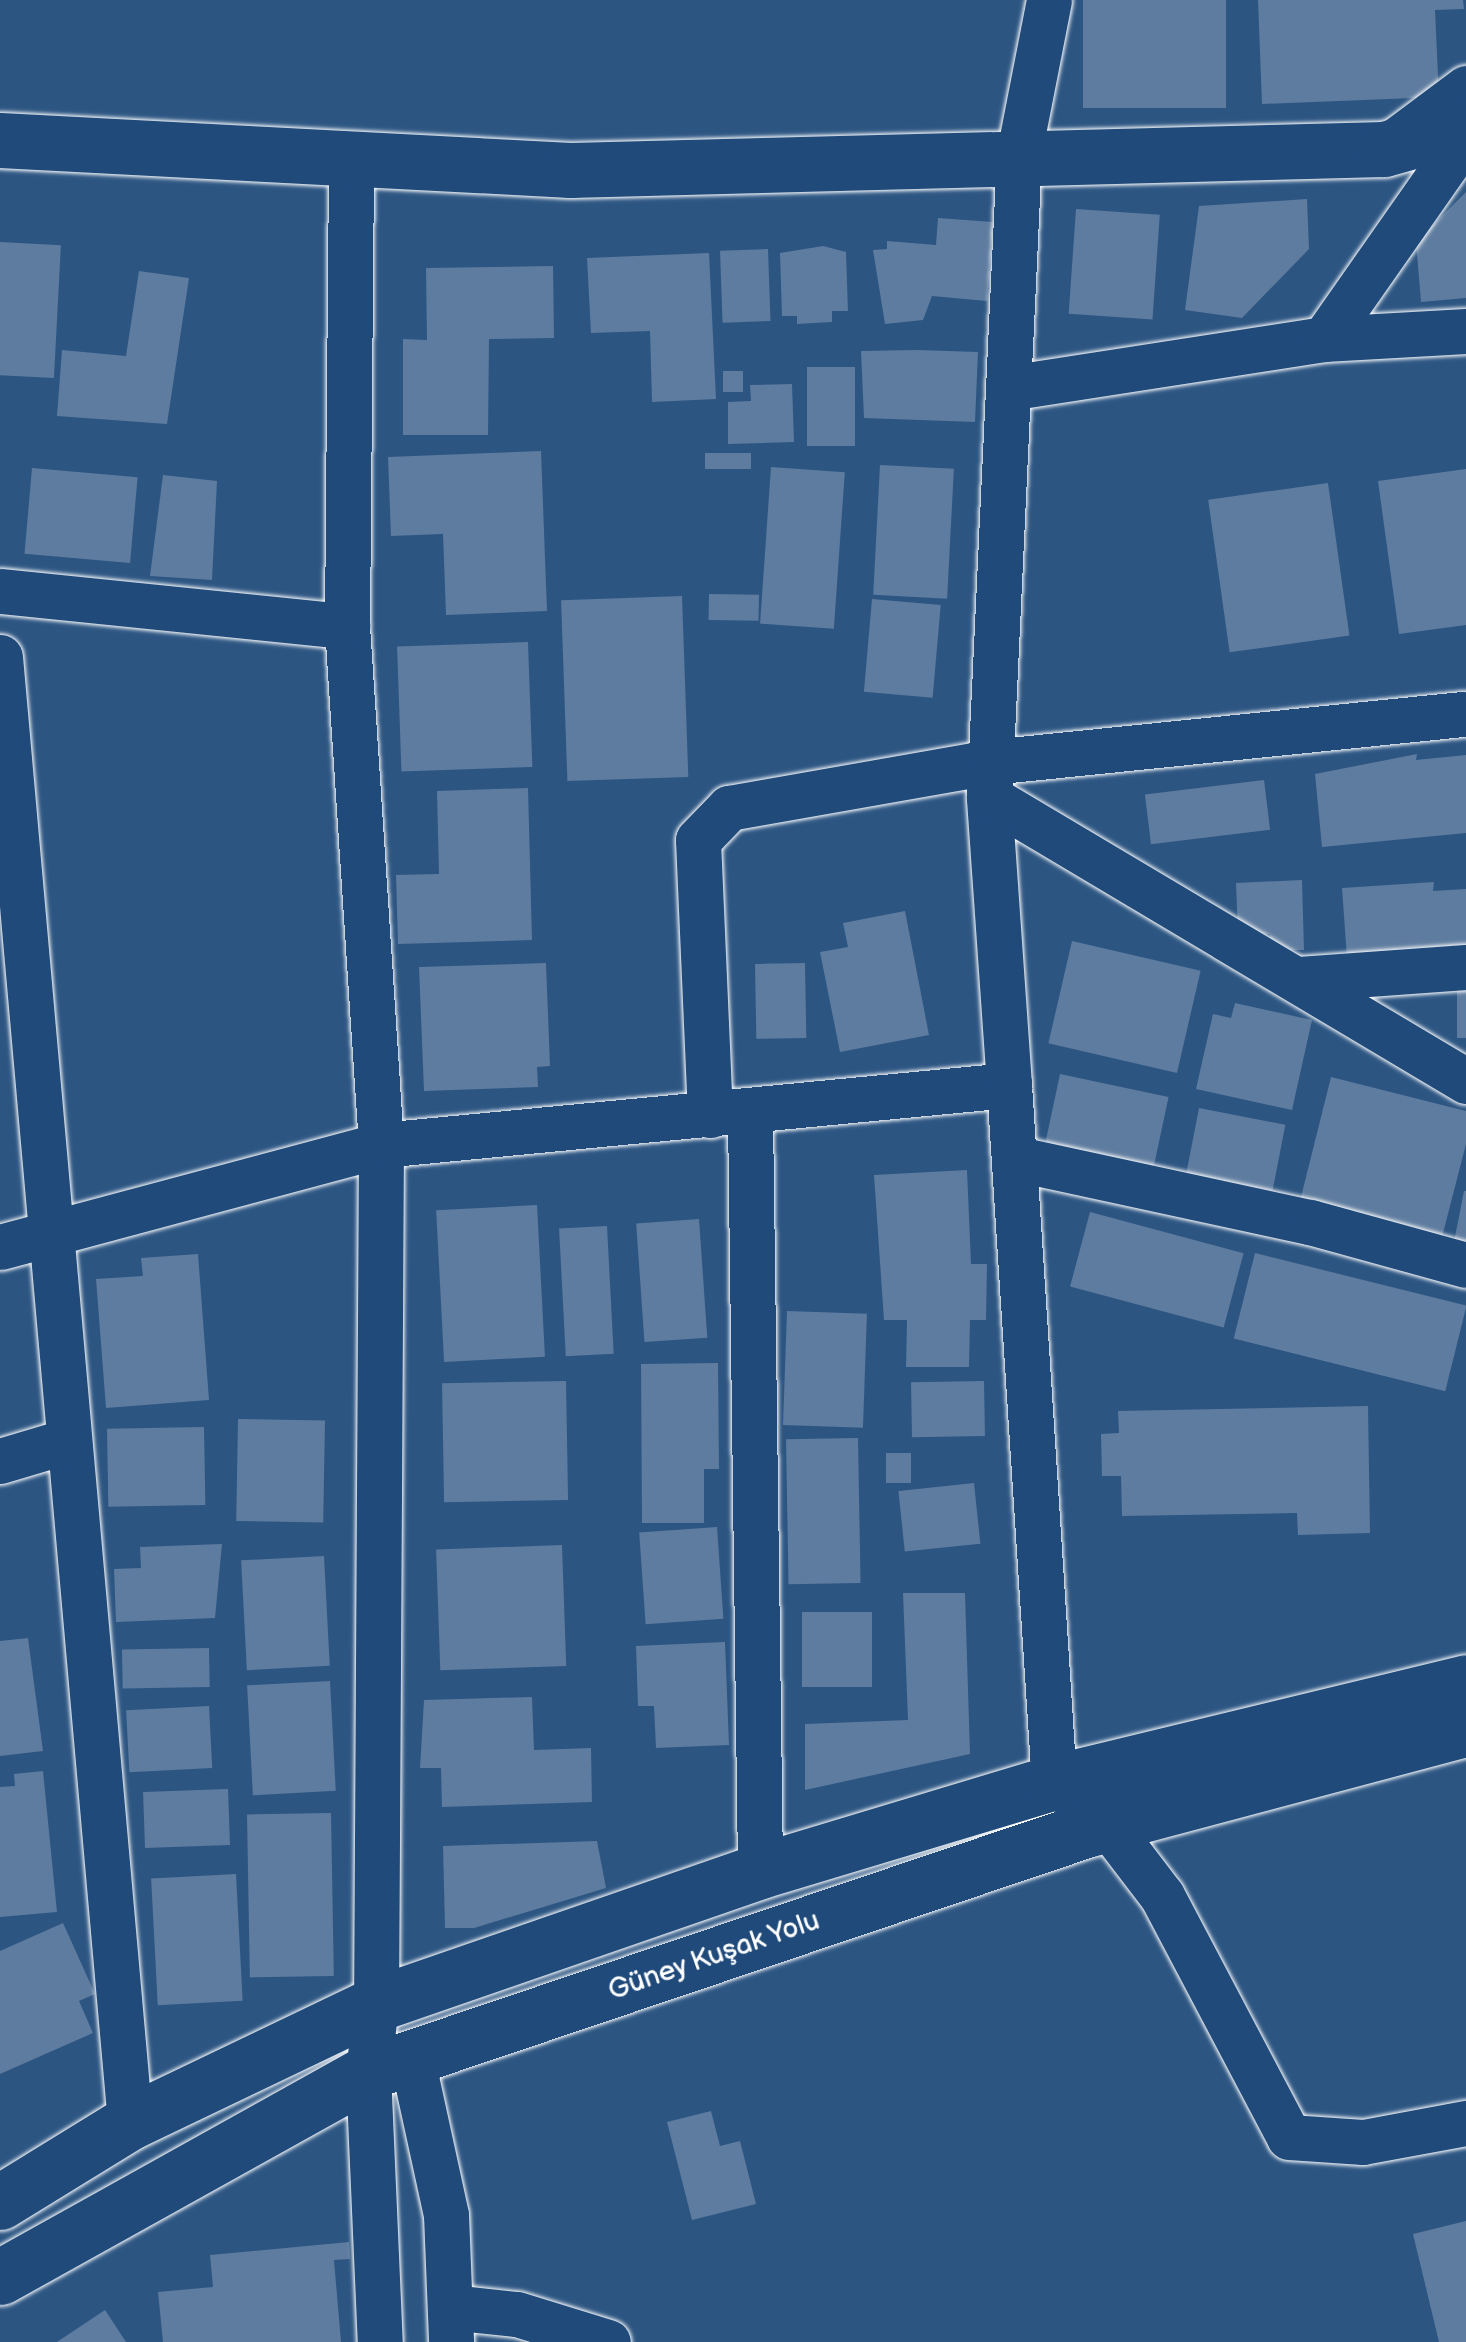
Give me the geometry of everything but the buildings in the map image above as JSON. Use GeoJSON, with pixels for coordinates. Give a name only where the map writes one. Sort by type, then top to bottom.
{"type":"FeatureCollection","features":[{"type":"Feature","properties":{"kind":"main road"},"geometry":{"type":"LineString","coordinates":[[0,140],[570,170],[1020,153],[1384,149],[1466,126]]}},
{"type":"Feature","properties":{"kind":"main road"},"geometry":{"type":"LineString","coordinates":[[0,2202],[130,2122],[376,2004],[760,1871],[1054,1782],[1466,1682]]}},
{"type":"Feature","properties":{"kind":"main road","name":"Güney Kuşak Yolu"},"geometry":{"type":"LineString","coordinates":[[0,2276],[390,2065],[1108,1824],[1466,1728]]}},
{"type":"Feature","properties":{"kind":"street"},"geometry":{"type":"LineString","coordinates":[[1049,0],[1020,153],[990,779],[1009,1085],[1018,1159],[1054,1782],[1108,1824],[1162,1896],[1289,2136],[1363,2142],[1466,2123]]}},
{"type":"Feature","properties":{"kind":"street"},"geometry":{"type":"LineString","coordinates":[[1384,149],[1466,88]]}},
{"type":"Feature","properties":{"kind":"street"},"geometry":{"type":"LineString","coordinates":[[1324,339],[1466,136]]}},
{"type":"Feature","properties":{"kind":"street"},"geometry":{"type":"LineString","coordinates":[[351,158],[346,626],[381,1145],[376,2004],[390,2065],[380,2342]]}},
{"type":"Feature","properties":{"kind":"street"},"geometry":{"type":"LineString","coordinates":[[1008,388],[1324,339],[1466,331]]}},
{"type":"Feature","properties":{"kind":"street"},"geometry":{"type":"LineString","coordinates":[[0,591],[346,626]]}},
{"type":"Feature","properties":{"kind":"street"},"geometry":{"type":"LineString","coordinates":[[0,657],[16,1065],[46,1235],[130,2122]]}},
{"type":"Feature","properties":{"kind":"street"},"geometry":{"type":"LineString","coordinates":[[760,1871],[730,1115],[698,840],[730,808],[990,779],[1466,714]]}},
{"type":"Feature","properties":{"kind":"street"},"geometry":{"type":"LineString","coordinates":[[990,779],[1299,979],[1466,1081]]}},
{"type":"Feature","properties":{"kind":"street"},"geometry":{"type":"LineString","coordinates":[[1299,979],[1466,968]]}},
{"type":"Feature","properties":{"kind":"street"},"geometry":{"type":"LineString","coordinates":[[0,1248],[381,1145],[730,1115],[1009,1085]]}},
{"type":"Feature","properties":{"kind":"street"},"geometry":{"type":"LineString","coordinates":[[1018,1159],[1310,1222],[1466,1265]]}},
{"type":"Feature","properties":{"kind":"street"},"geometry":{"type":"LineString","coordinates":[[0,1461],[67,1441]]}},
{"type":"Feature","properties":{"kind":"street"},"geometry":{"type":"LineString","coordinates":[[390,2065],[435,2142],[450,2325],[518,2328],[608,2342]]}}]}
